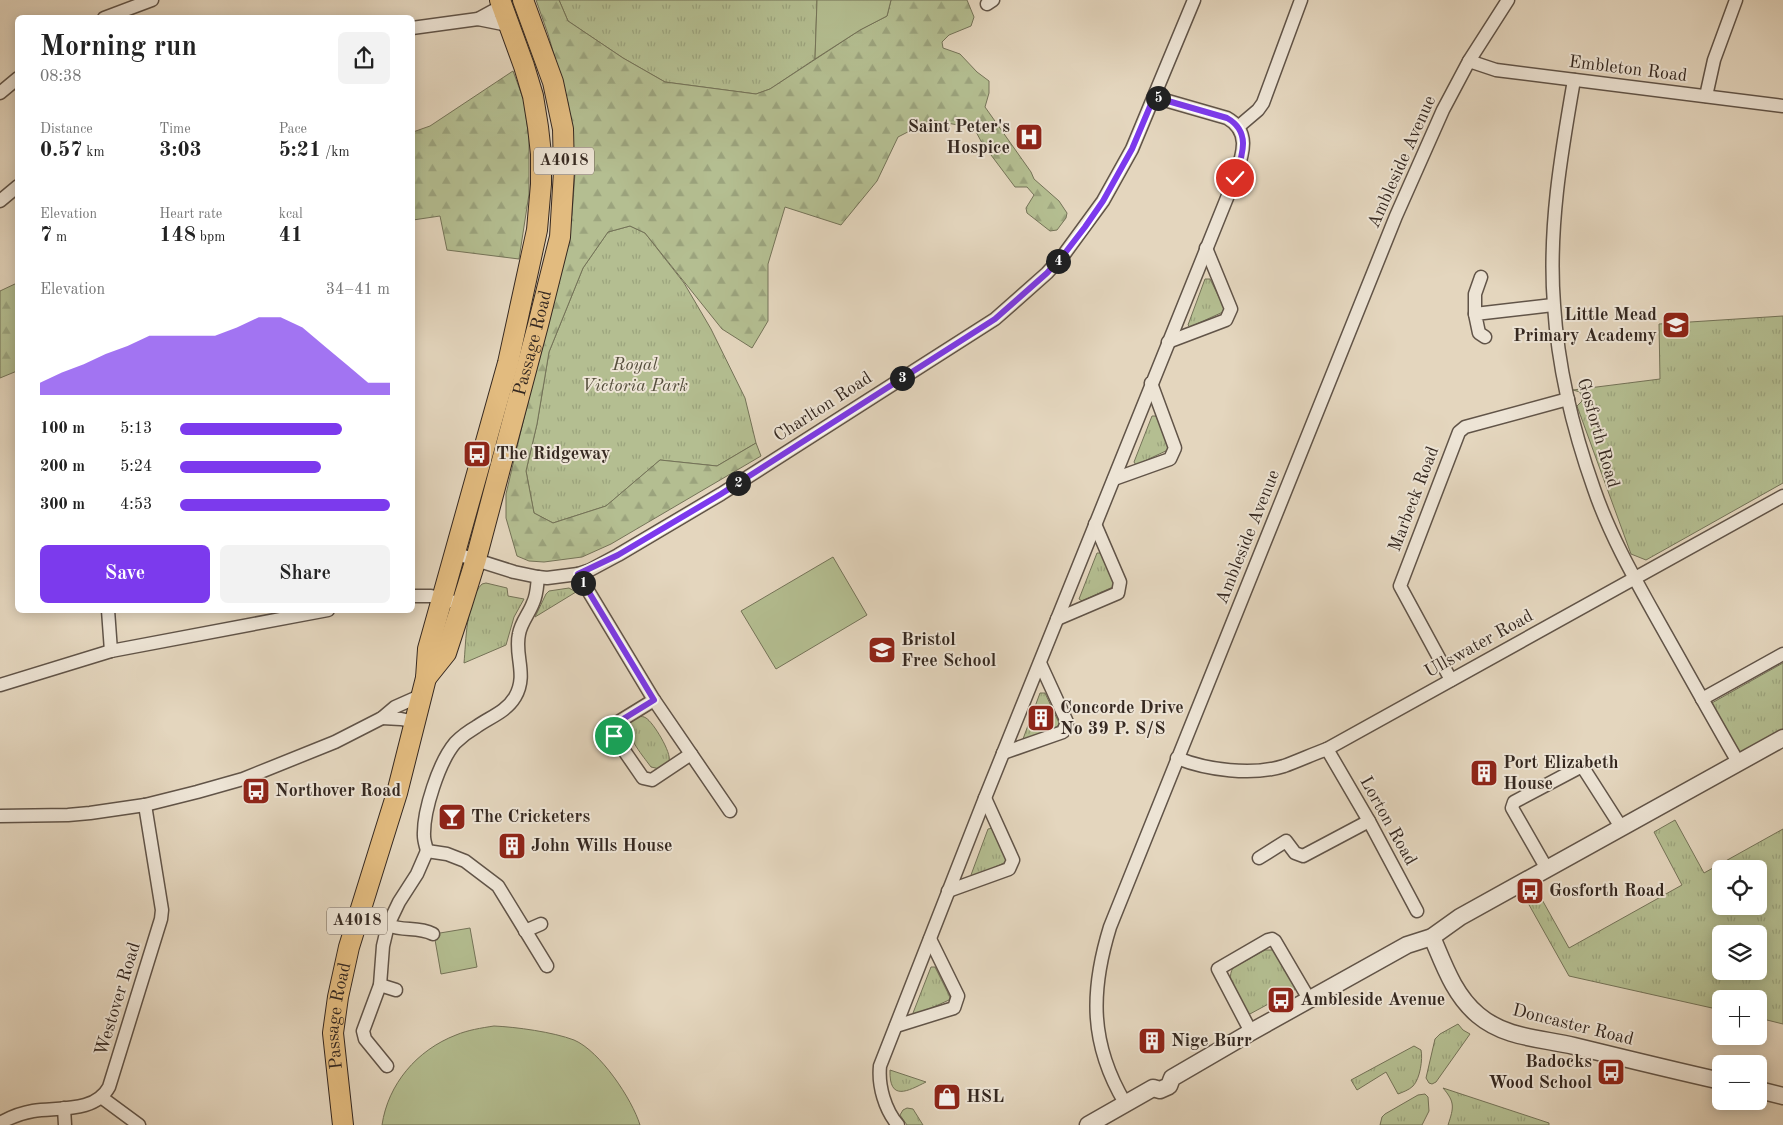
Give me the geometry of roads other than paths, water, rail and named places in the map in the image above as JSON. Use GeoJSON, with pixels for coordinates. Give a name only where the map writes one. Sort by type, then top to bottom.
{"type":"FeatureCollection","features":[{"type":"Feature","properties":{"kind":"main road","name":"Passage Road"},"geometry":{"type":"LineString","coordinates":[[424,686],[446,653],[476,559],[560,237],[564,171],[563,129],[553,82],[523,0]]}},
{"type":"Feature","properties":{"kind":"main road","name":"Passage Road"},"geometry":{"type":"LineString","coordinates":[[343,1125],[333,1033],[338,997],[349,947],[394,802],[424,686],[428,649],[508,363],[537,230],[541,184],[541,154],[538,127],[533,96],[501,3]]}},
{"type":"Feature","properties":{"kind":"street"},"geometry":{"type":"LineString","coordinates":[[112,15],[152,0]]}},
{"type":"Feature","properties":{"kind":"street","name":"Charlton Road"},"geometry":{"type":"LineString","coordinates":[[454,554],[476,559],[514,572],[538,577],[578,574],[618,555],[721,494],[995,319],[1047,273],[1065,253],[1103,201],[1132,149],[1194,0]]}},
{"type":"Feature","properties":{"kind":"street"},"geometry":{"type":"LineString","coordinates":[[1238,127],[1258,110],[1263,103],[1302,0]]}},
{"type":"Feature","properties":{"kind":"street","name":"Ambleside Avenue"},"geometry":{"type":"LineString","coordinates":[[1124,1103],[1106,1066],[1099,1041],[1097,1018],[1098,974],[1110,927],[1394,220],[1443,110],[1469,61],[1508,0]]}},
{"type":"Feature","properties":{"kind":"street"},"geometry":{"type":"LineString","coordinates":[[1706,96],[1714,60],[1736,0]]}},
{"type":"Feature","properties":{"kind":"street"},"geometry":{"type":"LineString","coordinates":[[478,19],[501,3]]}},
{"type":"Feature","properties":{"kind":"street"},"geometry":{"type":"LineString","coordinates":[[415,28],[478,19],[508,25]]}},
{"type":"Feature","properties":{"kind":"street","name":"Embleton Road"},"geometry":{"type":"LineString","coordinates":[[1469,61],[1496,70],[1783,106]]}},
{"type":"Feature","properties":{"kind":"street"},"geometry":{"type":"LineString","coordinates":[[0,93],[15,80]]}},
{"type":"Feature","properties":{"kind":"street","name":"Gosforth Road"},"geometry":{"type":"LineString","coordinates":[[1574,80],[1562,146],[1556,197],[1553,262],[1558,349],[1568,399],[1594,490],[1634,577],[1738,762]]}},
{"type":"Feature","properties":{"kind":"street"},"geometry":{"type":"LineString","coordinates":[[898,1125],[888,1111],[879,1075],[880,1066],[985,798],[1243,154],[1242,137],[1238,127],[1227,118],[1154,97]]}},
{"type":"Feature","properties":{"kind":"street"},"geometry":{"type":"LineString","coordinates":[[0,201],[15,188]]}},
{"type":"Feature","properties":{"kind":"street"},"geometry":{"type":"LineString","coordinates":[[1168,342],[1226,320],[1231,309],[1206,248]]}},
{"type":"Feature","properties":{"kind":"street"},"geometry":{"type":"LineString","coordinates":[[1481,277],[1475,294],[1475,314],[1480,333],[1485,337]]}},
{"type":"Feature","properties":{"kind":"street"},"geometry":{"type":"LineString","coordinates":[[1475,314],[1554,305]]}},
{"type":"Feature","properties":{"kind":"street"},"geometry":{"type":"LineString","coordinates":[[1114,478],[1170,460],[1175,448],[1151,383]]}},
{"type":"Feature","properties":{"kind":"street","name":"Marbeck Road"},"geometry":{"type":"LineString","coordinates":[[1451,680],[1400,586],[1459,432],[1465,427],[1568,399]]}},
{"type":"Feature","properties":{"kind":"street","name":"Ullswater Road"},"geometry":{"type":"LineString","coordinates":[[1177,758],[1206,768],[1251,770],[1283,766],[1327,749],[1783,496]]}},
{"type":"Feature","properties":{"kind":"street"},"geometry":{"type":"LineString","coordinates":[[1057,619],[1118,593],[1120,582],[1095,524]]}},
{"type":"Feature","properties":{"kind":"street"},"geometry":{"type":"LineString","coordinates":[[578,574],[654,700],[730,811]]}},
{"type":"Feature","properties":{"kind":"street"},"geometry":{"type":"LineString","coordinates":[[387,1066],[365,1039],[363,1031],[380,985],[383,946],[388,926],[399,902],[417,874],[427,851],[424,835],[427,810],[436,778],[445,759],[456,743],[477,726],[504,710],[515,697],[520,683],[521,667],[518,636],[522,623],[534,602],[538,577]]}},
{"type":"Feature","properties":{"kind":"street"},"geometry":{"type":"LineString","coordinates":[[415,596],[431,596],[462,604]]}},
{"type":"Feature","properties":{"kind":"street"},"geometry":{"type":"LineString","coordinates":[[108,613],[111,651]]}},
{"type":"Feature","properties":{"kind":"street"},"geometry":{"type":"LineString","coordinates":[[0,684],[111,651],[312,613]]}},
{"type":"Feature","properties":{"kind":"street"},"geometry":{"type":"LineString","coordinates":[[1702,699],[1783,654]]}},
{"type":"Feature","properties":{"kind":"street"},"geometry":{"type":"LineString","coordinates":[[1003,753],[1063,732],[1067,722],[1040,663]]}},
{"type":"Feature","properties":{"kind":"street"},"geometry":{"type":"LineString","coordinates":[[0,816],[68,816],[144,805],[243,779],[335,742],[382,718],[424,686]]}},
{"type":"Feature","properties":{"kind":"street"},"geometry":{"type":"LineString","coordinates":[[654,700],[615,724],[614,736],[643,778],[648,780],[652,780],[691,754]]}},
{"type":"Feature","properties":{"kind":"street"},"geometry":{"type":"LineString","coordinates":[[382,718],[414,722]]}},
{"type":"Feature","properties":{"kind":"street"},"geometry":{"type":"LineString","coordinates":[[1088,1125],[1153,1088],[1155,1081],[1160,1078],[1165,1076],[1172,1078],[1407,946],[1432,937],[1460,917],[1783,738]]}},
{"type":"Feature","properties":{"kind":"street","name":"Lorton Road"},"geometry":{"type":"LineString","coordinates":[[1327,749],[1369,821],[1417,911]]}},
{"type":"Feature","properties":{"kind":"street"},"geometry":{"type":"LineString","coordinates":[[1546,869],[1512,808],[1514,802],[1582,766],[1621,827]]}},
{"type":"Feature","properties":{"kind":"street"},"geometry":{"type":"LineString","coordinates":[[948,891],[1009,869],[1013,860],[985,798]]}},
{"type":"Feature","properties":{"kind":"street","name":"Westover Road"},"geometry":{"type":"LineString","coordinates":[[101,1097],[109,1087],[161,919],[161,896],[144,805]]}},
{"type":"Feature","properties":{"kind":"street"},"geometry":{"type":"LineString","coordinates":[[1259,858],[1286,842],[1295,853],[1303,856],[1369,821]]}},
{"type":"Feature","properties":{"kind":"street"},"geometry":{"type":"LineString","coordinates":[[427,851],[447,854],[465,861],[498,886],[547,966]]}},
{"type":"Feature","properties":{"kind":"street"},"geometry":{"type":"LineString","coordinates":[[526,931],[541,924]]}},
{"type":"Feature","properties":{"kind":"street"},"geometry":{"type":"LineString","coordinates":[[388,926],[404,930],[425,929],[433,934]]}},
{"type":"Feature","properties":{"kind":"street","name":"Doncaster Road"},"geometry":{"type":"LineString","coordinates":[[1432,937],[1459,995],[1477,1014],[1499,1028],[1515,1035],[1568,1045],[1712,1079]]}},
{"type":"Feature","properties":{"kind":"street"},"geometry":{"type":"LineString","coordinates":[[896,1026],[954,1008],[958,996],[930,939]]}},
{"type":"Feature","properties":{"kind":"street"},"geometry":{"type":"LineString","coordinates":[[1251,1032],[1218,969],[1236,958],[1272,939],[1310,999]]}},
{"type":"Feature","properties":{"kind":"street"},"geometry":{"type":"LineString","coordinates":[[380,985],[396,990]]}},
{"type":"Feature","properties":{"kind":"street"},"geometry":{"type":"LineString","coordinates":[[1767,1092],[1783,1096]]}},
{"type":"Feature","properties":{"kind":"street"},"geometry":{"type":"LineString","coordinates":[[0,1123],[11,1116],[33,1111],[90,1104],[101,1097],[139,1125]]}},
{"type":"Feature","properties":{"kind":"street"},"geometry":{"type":"LineString","coordinates":[[64,1108],[65,1125]]}},
{"type":"Feature","properties":{"kind":"place","name":"Saint Peter's Hospice"},"geometry":{"type":"Point","coordinates":[1029,137]}},
{"type":"Feature","properties":{"kind":"place","name":"Little Mead Primary Academy"},"geometry":{"type":"Point","coordinates":[1676,325]}},
{"type":"Feature","properties":{"kind":"place","name":"The Ridgeway"},"geometry":{"type":"Point","coordinates":[477,454]}},
{"type":"Feature","properties":{"kind":"place","name":"Bristol Free School"},"geometry":{"type":"Point","coordinates":[882,650]}},
{"type":"Feature","properties":{"kind":"place","name":"Concorde Drive No 39 P. S/S"},"geometry":{"type":"Point","coordinates":[1041,718]}},
{"type":"Feature","properties":{"kind":"place","name":"Port Elizabeth House"},"geometry":{"type":"Point","coordinates":[1484,773]}},
{"type":"Feature","properties":{"kind":"place","name":"Northover Road"},"geometry":{"type":"Point","coordinates":[256,791]}},
{"type":"Feature","properties":{"kind":"place","name":"The Cricketers"},"geometry":{"type":"Point","coordinates":[452,817]}},
{"type":"Feature","properties":{"kind":"place","name":"John Wills House"},"geometry":{"type":"Point","coordinates":[512,846]}},
{"type":"Feature","properties":{"kind":"place","name":"Gosforth Road"},"geometry":{"type":"Point","coordinates":[1530,891]}},
{"type":"Feature","properties":{"kind":"place","name":"Ambleside Avenue"},"geometry":{"type":"Point","coordinates":[1281,1000]}},
{"type":"Feature","properties":{"kind":"place","name":"Nige Burr"},"geometry":{"type":"Point","coordinates":[1152,1041]}},
{"type":"Feature","properties":{"kind":"place","name":"Badocks Wood School"},"geometry":{"type":"Point","coordinates":[1611,1072]}},
{"type":"Feature","properties":{"kind":"place","name":"HSL"},"geometry":{"type":"Point","coordinates":[947,1097]}},
{"type":"Feature","properties":{"kind":"park label","name":"Royal Victoria Park"},"geometry":{"type":"Point","coordinates":[635,375]}}]}
